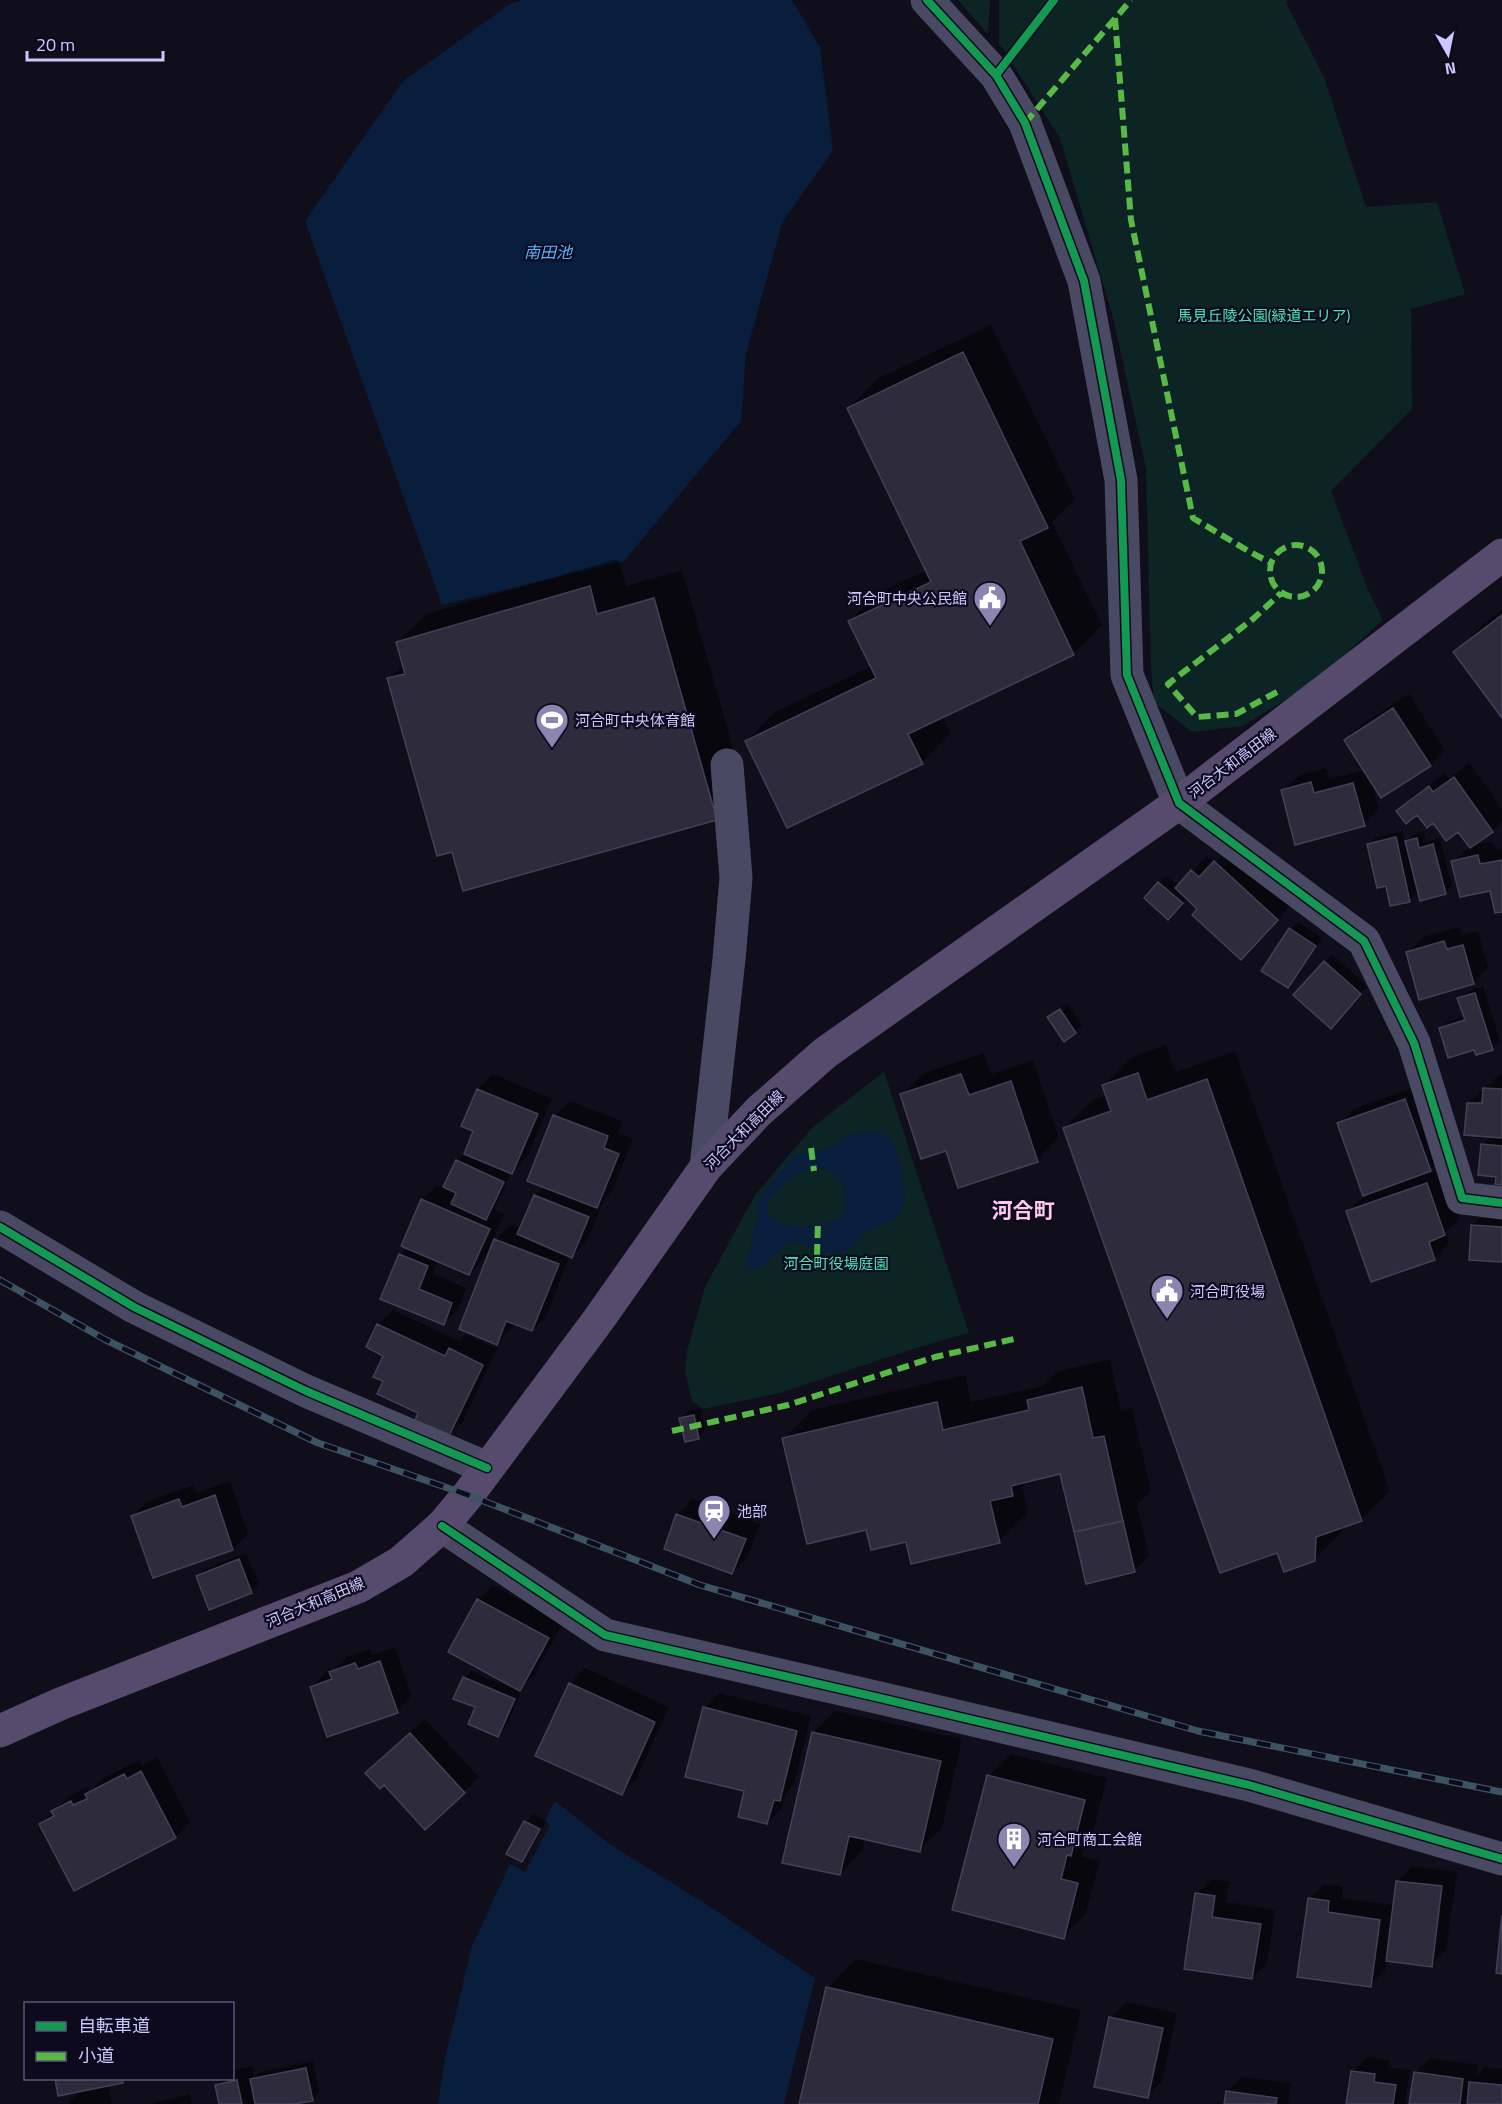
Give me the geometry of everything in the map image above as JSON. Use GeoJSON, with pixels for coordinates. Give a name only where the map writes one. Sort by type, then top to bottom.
{"type":"FeatureCollection","features":[{"type":"Feature","properties":{"kind":"main road","name":"河合大和高田線"},"geometry":{"type":"LineString","coordinates":[[0,1731],[60,1704],[358,1587],[401,1562],[442,1526],[599,1318],[706,1167],[759,1112],[825,1053],[1179,803],[1502,555]]}},
{"type":"Feature","properties":{"kind":"street"},"geometry":{"type":"LineString","coordinates":[[927,0],[996,75],[1025,123],[1084,281],[1121,480],[1127,675],[1179,803],[1364,941],[1414,1043],[1462,1198],[1502,1203]]}},
{"type":"Feature","properties":{"kind":"street"},"geometry":{"type":"LineString","coordinates":[[706,1167],[736,878],[727,765]]}},
{"type":"Feature","properties":{"kind":"street"},"geometry":{"type":"LineString","coordinates":[[0,1227],[134,1307],[306,1391],[487,1468]]}},
{"type":"Feature","properties":{"kind":"street"},"geometry":{"type":"LineString","coordinates":[[442,1526],[605,1635],[1249,1785],[1502,1858]]}},
{"type":"Feature","properties":{"kind":"green space"},"geometry":{"type":"Polygon","coordinates":[[[958,0],[990,0],[988,34],[958,0]]]}},
{"type":"Feature","properties":{"kind":"green space","name":"馬見丘陵公園(緑道エリア)"},"geometry":{"type":"Polygon","coordinates":[[[999,0],[1287,0],[1286,3],[1324,77],[1366,207],[1437,202],[1465,294],[1411,309],[1412,409],[1331,491],[1369,592],[1383,620],[1317,680],[1243,726],[1192,732],[1154,702],[1151,668],[1146,469],[1114,321],[1060,138],[999,43],[999,0]]]}},
{"type":"Feature","properties":{"kind":"green space","name":"河合町役場庭園"},"geometry":{"type":"Polygon","coordinates":[[[884,1072],[969,1333],[922,1346],[780,1393],[703,1409],[692,1401],[685,1371],[687,1351],[705,1287],[755,1195],[814,1126],[884,1072]]]}},
{"type":"Feature","properties":{"kind":"water","name":"南田池"},"geometry":{"type":"Polygon","coordinates":[[[522,0],[792,0],[820,47],[833,150],[782,223],[746,354],[741,421],[624,561],[442,605],[305,221],[403,81],[510,4],[522,0]]]}},
{"type":"Feature","properties":{"kind":"water"},"geometry":{"type":"Polygon","coordinates":[[[876,1131],[890,1140],[894,1146],[900,1164],[905,1195],[899,1214],[891,1221],[864,1233],[853,1247],[847,1250],[823,1253],[794,1243],[778,1251],[759,1269],[745,1269],[757,1218],[757,1201],[794,1155],[832,1147],[849,1134],[876,1131]],[[823,1168],[806,1171],[786,1182],[768,1200],[769,1216],[783,1225],[800,1227],[835,1221],[844,1211],[844,1197],[842,1184],[830,1171],[823,1168]]]}},
{"type":"Feature","properties":{"kind":"water"},"geometry":{"type":"Polygon","coordinates":[[[555,1801],[611,1845],[709,1906],[815,1978],[784,2104],[438,2104],[445,2058],[472,1946],[510,1864],[525,1872],[550,1825],[545,1820],[555,1801]]]}},
{"type":"Feature","properties":{"kind":"building"},"geometry":{"type":"Polygon","coordinates":[[[963,352],[1048,528],[1020,541],[1074,655],[908,734],[923,764],[787,828],[745,741],[876,678],[848,621],[931,582],[847,408],[963,352]]]}},
{"type":"Feature","properties":{"kind":"building","name":"河合町中央体育館"},"geometry":{"type":"Polygon","coordinates":[[[590,586],[597,614],[654,598],[717,820],[463,891],[452,852],[437,856],[387,678],[405,674],[396,642],[590,586]]]}},
{"type":"Feature","properties":{"kind":"building"},"geometry":{"type":"Polygon","coordinates":[[[1502,615],[1502,718],[1453,652],[1502,615]]]}},
{"type":"Feature","properties":{"kind":"building"},"geometry":{"type":"Polygon","coordinates":[[[1393,708],[1431,766],[1381,798],[1344,740],[1393,708]]]}},
{"type":"Feature","properties":{"kind":"building"},"geometry":{"type":"Polygon","coordinates":[[[1454,777],[1493,832],[1470,848],[1458,832],[1446,841],[1433,823],[1427,828],[1417,815],[1406,824],[1396,811],[1429,786],[1433,792],[1454,777]]]}},
{"type":"Feature","properties":{"kind":"building"},"geometry":{"type":"Polygon","coordinates":[[[1311,782],[1314,793],[1353,783],[1365,826],[1295,845],[1281,790],[1311,782]]]}},
{"type":"Feature","properties":{"kind":"building"},"geometry":{"type":"Polygon","coordinates":[[[1396,837],[1410,902],[1390,906],[1386,886],[1377,888],[1367,844],[1396,837]]]}},
{"type":"Feature","properties":{"kind":"building"},"geometry":{"type":"Polygon","coordinates":[[[1417,838],[1419,848],[1433,844],[1446,894],[1420,901],[1405,841],[1417,838]]]}},
{"type":"Feature","properties":{"kind":"building"},"geometry":{"type":"Polygon","coordinates":[[[1478,855],[1480,864],[1502,860],[1502,912],[1495,913],[1490,891],[1460,897],[1451,861],[1478,855]]]}},
{"type":"Feature","properties":{"kind":"building"},"geometry":{"type":"Polygon","coordinates":[[[1214,861],[1278,920],[1241,960],[1192,915],[1197,909],[1175,888],[1191,870],[1199,877],[1214,861]]]}},
{"type":"Feature","properties":{"kind":"building"},"geometry":{"type":"Polygon","coordinates":[[[1158,882],[1183,903],[1168,920],[1144,898],[1158,882]]]}},
{"type":"Feature","properties":{"kind":"building"},"geometry":{"type":"Polygon","coordinates":[[[1289,928],[1316,946],[1288,988],[1261,971],[1289,928]]]}},
{"type":"Feature","properties":{"kind":"building"},"geometry":{"type":"Polygon","coordinates":[[[1444,941],[1447,949],[1463,945],[1474,984],[1419,1000],[1406,952],[1444,941]]]}},
{"type":"Feature","properties":{"kind":"building"},"geometry":{"type":"Polygon","coordinates":[[[1324,961],[1361,994],[1331,1029],[1293,995],[1324,961]]]}},
{"type":"Feature","properties":{"kind":"building"},"geometry":{"type":"Polygon","coordinates":[[[1475,993],[1493,1050],[1476,1055],[1474,1050],[1448,1058],[1439,1028],[1465,1020],[1457,998],[1475,993]]]}},
{"type":"Feature","properties":{"kind":"building"},"geometry":{"type":"Polygon","coordinates":[[[1060,1009],[1076,1033],[1064,1042],[1047,1017],[1060,1009]]]}},
{"type":"Feature","properties":{"kind":"building"},"geometry":{"type":"Polygon","coordinates":[[[1138,1073],[1147,1100],[1207,1079],[1362,1521],[1316,1537],[1315,1561],[1284,1572],[1277,1553],[1220,1573],[1063,1128],[1111,1111],[1102,1085],[1138,1073]]]}},
{"type":"Feature","properties":{"kind":"building"},"geometry":{"type":"Polygon","coordinates":[[[961,1074],[969,1095],[1011,1081],[1038,1162],[958,1188],[946,1151],[921,1159],[900,1094],[961,1074]]]}},
{"type":"Feature","properties":{"kind":"building"},"geometry":{"type":"Polygon","coordinates":[[[1483,1088],[1502,1089],[1502,1138],[1464,1135],[1467,1103],[1482,1103],[1483,1088]]]}},
{"type":"Feature","properties":{"kind":"building"},"geometry":{"type":"Polygon","coordinates":[[[477,1089],[538,1114],[512,1174],[464,1154],[473,1131],[461,1126],[477,1089]]]}},
{"type":"Feature","properties":{"kind":"building"},"geometry":{"type":"Polygon","coordinates":[[[1405,1099],[1431,1171],[1363,1196],[1337,1123],[1405,1099]]]}},
{"type":"Feature","properties":{"kind":"building"},"geometry":{"type":"Polygon","coordinates":[[[553,1115],[608,1136],[604,1148],[619,1154],[597,1208],[527,1181],[553,1115]]]}},
{"type":"Feature","properties":{"kind":"building"},"geometry":{"type":"Polygon","coordinates":[[[1481,1144],[1502,1146],[1502,1185],[1495,1184],[1496,1177],[1478,1175],[1481,1144]]]}},
{"type":"Feature","properties":{"kind":"building"},"geometry":{"type":"Polygon","coordinates":[[[456,1160],[504,1182],[486,1220],[451,1204],[456,1193],[443,1187],[456,1160]]]}},
{"type":"Feature","properties":{"kind":"building"},"geometry":{"type":"Polygon","coordinates":[[[1427,1183],[1445,1235],[1429,1242],[1435,1260],[1371,1282],[1346,1211],[1427,1183]]]}},
{"type":"Feature","properties":{"kind":"building"},"geometry":{"type":"Polygon","coordinates":[[[534,1195],[589,1217],[572,1258],[517,1234],[534,1195]]]}},
{"type":"Feature","properties":{"kind":"building"},"geometry":{"type":"Polygon","coordinates":[[[421,1199],[490,1229],[469,1275],[401,1246],[421,1199]]]}},
{"type":"Feature","properties":{"kind":"building"},"geometry":{"type":"Polygon","coordinates":[[[1471,1225],[1502,1227],[1502,1262],[1469,1260],[1471,1225]]]}},
{"type":"Feature","properties":{"kind":"building"},"geometry":{"type":"Polygon","coordinates":[[[494,1239],[559,1264],[532,1331],[506,1321],[497,1345],[459,1329],[494,1239]]]}},
{"type":"Feature","properties":{"kind":"building"},"geometry":{"type":"Polygon","coordinates":[[[399,1254],[428,1266],[419,1289],[452,1303],[444,1325],[380,1299],[399,1254]]]}},
{"type":"Feature","properties":{"kind":"building"},"geometry":{"type":"Polygon","coordinates":[[[377,1324],[445,1356],[449,1348],[483,1365],[448,1438],[414,1422],[418,1413],[377,1394],[383,1381],[373,1377],[383,1356],[366,1347],[377,1324]]]}},
{"type":"Feature","properties":{"kind":"building"},"geometry":{"type":"Polygon","coordinates":[[[1082,1387],[1093,1438],[1104,1436],[1123,1521],[1074,1532],[1060,1474],[1011,1486],[1013,1496],[990,1501],[1000,1543],[911,1564],[906,1542],[871,1550],[866,1530],[807,1544],[782,1438],[937,1402],[943,1430],[1029,1410],[1027,1400],[1082,1387]]]}},
{"type":"Feature","properties":{"kind":"building"},"geometry":{"type":"Polygon","coordinates":[[[694,1415],[699,1439],[685,1442],[679,1418],[694,1415]]]}},
{"type":"Feature","properties":{"kind":"building"},"geometry":{"type":"Polygon","coordinates":[[[215,1495],[233,1550],[153,1578],[131,1516],[179,1499],[182,1507],[215,1495]]]}},
{"type":"Feature","properties":{"kind":"building"},"geometry":{"type":"Polygon","coordinates":[[[676,1514],[746,1539],[732,1574],[664,1549],[676,1514]]]}},
{"type":"Feature","properties":{"kind":"building"},"geometry":{"type":"Polygon","coordinates":[[[1123,1521],[1135,1572],[1086,1584],[1074,1532],[1123,1521]]]}},
{"type":"Feature","properties":{"kind":"building"},"geometry":{"type":"Polygon","coordinates":[[[239,1559],[252,1593],[209,1610],[196,1576],[239,1559]]]}},
{"type":"Feature","properties":{"kind":"building"},"geometry":{"type":"Polygon","coordinates":[[[477,1599],[549,1638],[520,1691],[448,1652],[477,1599]]]}},
{"type":"Feature","properties":{"kind":"building"},"geometry":{"type":"Polygon","coordinates":[[[380,1661],[398,1713],[327,1737],[310,1687],[332,1679],[329,1672],[355,1663],[358,1669],[380,1661]]]}},
{"type":"Feature","properties":{"kind":"building"},"geometry":{"type":"Polygon","coordinates":[[[463,1677],[515,1699],[498,1737],[468,1724],[475,1707],[453,1699],[463,1677]]]}},
{"type":"Feature","properties":{"kind":"building"},"geometry":{"type":"Polygon","coordinates":[[[569,1683],[655,1722],[622,1795],[535,1756],[569,1683]]]}},
{"type":"Feature","properties":{"kind":"building"},"geometry":{"type":"Polygon","coordinates":[[[703,1707],[797,1731],[780,1801],[774,1800],[767,1824],[738,1817],[744,1791],[685,1777],[703,1707]]]}},
{"type":"Feature","properties":{"kind":"building"},"geometry":{"type":"Polygon","coordinates":[[[812,1732],[941,1761],[920,1852],[849,1836],[840,1875],[782,1863],[812,1732]]]}},
{"type":"Feature","properties":{"kind":"building"},"geometry":{"type":"Polygon","coordinates":[[[410,1733],[465,1793],[425,1830],[384,1785],[380,1789],[365,1773],[410,1733]]]}},
{"type":"Feature","properties":{"kind":"building"},"geometry":{"type":"Polygon","coordinates":[[[141,1771],[176,1838],[74,1891],[39,1824],[54,1816],[51,1811],[71,1801],[73,1805],[87,1799],[85,1794],[124,1774],[127,1779],[141,1771]]]}},
{"type":"Feature","properties":{"kind":"building","name":"河合町商工会館"},"geometry":{"type":"Polygon","coordinates":[[[987,1775],[1085,1800],[1071,1856],[1067,1855],[1061,1879],[1078,1883],[1064,1939],[952,1910],[987,1775]]]}},
{"type":"Feature","properties":{"kind":"building"},"geometry":{"type":"Polygon","coordinates":[[[524,1821],[540,1829],[522,1862],[506,1854],[524,1821]]]}},
{"type":"Feature","properties":{"kind":"building"},"geometry":{"type":"Polygon","coordinates":[[[1396,1881],[1442,1886],[1432,1967],[1386,1961],[1396,1881]]]}},
{"type":"Feature","properties":{"kind":"building"},"geometry":{"type":"Polygon","coordinates":[[[1195,1893],[1215,1896],[1212,1917],[1261,1924],[1252,1979],[1184,1969],[1195,1893]]]}},
{"type":"Feature","properties":{"kind":"building"},"geometry":{"type":"Polygon","coordinates":[[[1308,1898],[1329,1901],[1328,1912],[1380,1920],[1371,1987],[1297,1977],[1308,1898]]]}},
{"type":"Feature","properties":{"kind":"building"},"geometry":{"type":"Polygon","coordinates":[[[1502,1915],[1502,1974],[1496,1973],[1502,1915]]]}},
{"type":"Feature","properties":{"kind":"building"},"geometry":{"type":"Polygon","coordinates":[[[826,1987],[1053,2039],[1038,2104],[799,2104],[826,1987]]]}},
{"type":"Feature","properties":{"kind":"building"},"geometry":{"type":"Polygon","coordinates":[[[1109,2017],[1163,2028],[1148,2098],[1094,2087],[1109,2017]]]}},
{"type":"Feature","properties":{"kind":"building"},"geometry":{"type":"Polygon","coordinates":[[[306,2068],[313,2101],[294,2104],[255,2104],[250,2079],[306,2068]]]}},
{"type":"Feature","properties":{"kind":"building"},"geometry":{"type":"Polygon","coordinates":[[[1351,2071],[1375,2074],[1374,2082],[1396,2085],[1393,2104],[1346,2104],[1351,2071]]]}},
{"type":"Feature","properties":{"kind":"building"},"geometry":{"type":"Polygon","coordinates":[[[1414,2072],[1463,2079],[1460,2104],[1409,2104],[1414,2072]]]}},
{"type":"Feature","properties":{"kind":"building"},"geometry":{"type":"Polygon","coordinates":[[[55,2080],[122,2080],[123,2083],[58,2096],[55,2080]]]}},
{"type":"Feature","properties":{"kind":"building"},"geometry":{"type":"Polygon","coordinates":[[[237,2080],[242,2104],[219,2104],[215,2085],[237,2080]]]}},
{"type":"Feature","properties":{"kind":"building"},"geometry":{"type":"Polygon","coordinates":[[[1469,2082],[1502,2085],[1502,2104],[1467,2104],[1469,2082]]]}},
{"type":"Feature","properties":{"kind":"building"},"geometry":{"type":"Polygon","coordinates":[[[1226,2091],[1277,2098],[1276,2104],[1224,2104],[1226,2091]]]}},
{"type":"Feature","properties":{"kind":"railway"},"geometry":{"type":"LineString","coordinates":[[0,1280],[106,1340],[318,1443],[468,1495],[700,1585],[1198,1731],[1502,1792]]}},
{"type":"Feature","properties":{"kind":"marked path"},"geometry":{"type":"LineString","coordinates":[[1025,123],[1131,0]]}},
{"type":"Feature","properties":{"kind":"marked path"},"geometry":{"type":"LineString","coordinates":[[1115,18],[1131,220],[1193,518],[1271,563]]}},
{"type":"Feature","properties":{"kind":"marked path"},"geometry":{"type":"LineString","coordinates":[[1296,545],[1306,547],[1314,553],[1320,561],[1322,571],[1320,581],[1314,589],[1306,595],[1296,597],[1286,595],[1278,589],[1272,581],[1270,571],[1272,561],[1278,553],[1286,547],[1296,545]]}},
{"type":"Feature","properties":{"kind":"marked path"},"geometry":{"type":"LineString","coordinates":[[1277,692],[1236,714],[1197,717],[1168,684],[1253,619],[1281,593]]}},
{"type":"Feature","properties":{"kind":"marked path"},"geometry":{"type":"LineString","coordinates":[[811,1148],[814,1171]]}},
{"type":"Feature","properties":{"kind":"marked path"},"geometry":{"type":"LineString","coordinates":[[817,1256],[818,1220]]}},
{"type":"Feature","properties":{"kind":"marked path"},"geometry":{"type":"LineString","coordinates":[[672,1431],[788,1405],[935,1357],[1014,1339]]}},
{"type":"Feature","properties":{"kind":"cycle path"},"geometry":{"type":"LineString","coordinates":[[927,0],[996,75],[1025,123],[1084,281],[1121,480],[1127,675],[1179,803],[1364,941],[1414,1043],[1462,1198],[1502,1203]]}},
{"type":"Feature","properties":{"kind":"cycle path"},"geometry":{"type":"LineString","coordinates":[[996,75],[1054,0]]}},
{"type":"Feature","properties":{"kind":"cycle path"},"geometry":{"type":"LineString","coordinates":[[0,1227],[134,1307],[306,1391],[487,1468]]}},
{"type":"Feature","properties":{"kind":"cycle path"},"geometry":{"type":"LineString","coordinates":[[442,1526],[605,1635],[1249,1785],[1502,1859]]}},
{"type":"Feature","properties":{"kind":"place","name":"河合町中央公民館"},"geometry":{"type":"Point","coordinates":[990,627]}},
{"type":"Feature","properties":{"kind":"place","name":"河合町中央体育館"},"geometry":{"type":"Point","coordinates":[552,749]}},
{"type":"Feature","properties":{"kind":"place","name":"河合町役場"},"geometry":{"type":"Point","coordinates":[1167,1320]}},
{"type":"Feature","properties":{"kind":"place","name":"池部"},"geometry":{"type":"Point","coordinates":[714,1540]}},
{"type":"Feature","properties":{"kind":"place","name":"河合町商工会館"},"geometry":{"type":"Point","coordinates":[1014,1868]}},
{"type":"Feature","properties":{"kind":"district","name":"河合町"},"geometry":{"type":"Point","coordinates":[1023,1210]}}]}
